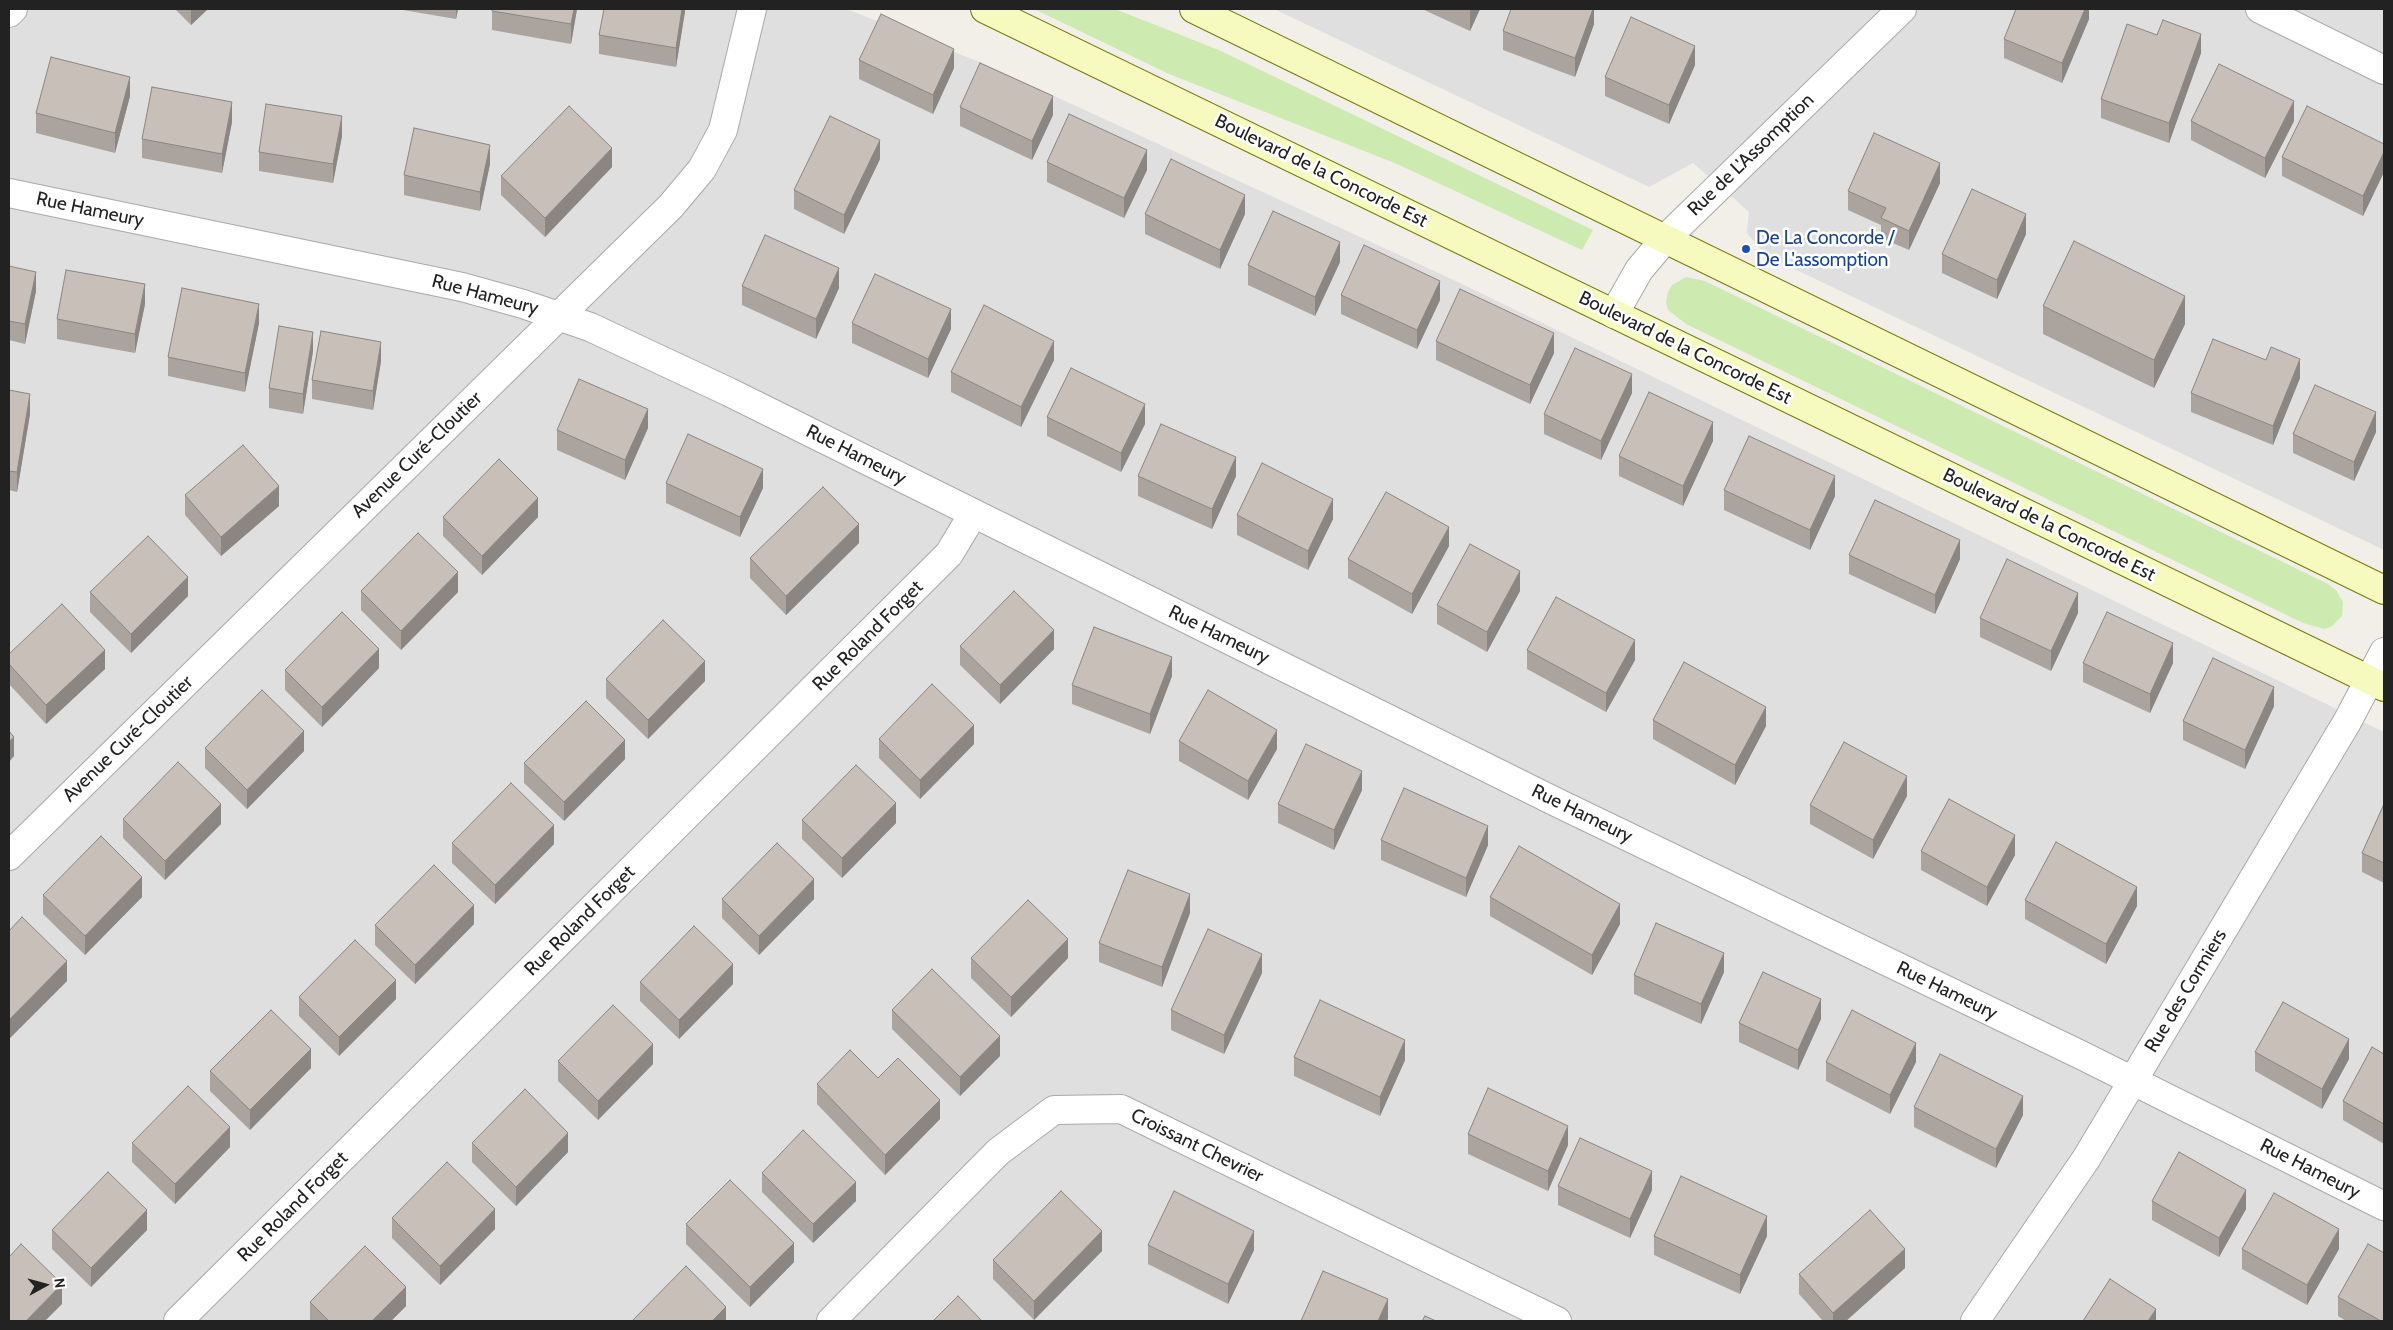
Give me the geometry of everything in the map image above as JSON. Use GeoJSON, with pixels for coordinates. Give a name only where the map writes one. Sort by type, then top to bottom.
{"type":"FeatureCollection","features":[{"type":"Feature","properties":{"kind":"street"},"geometry":{"type":"LineString","coordinates":[[9,13],[13,9]]}},
{"type":"Feature","properties":{"kind":"street","name":"Avenue Curé-Cloutier"},"geometry":{"type":"LineString","coordinates":[[9,856],[662,216],[692,182],[710,157],[728,114],[752,9]]}},
{"type":"Feature","properties":{"kind":"street","name":"Boulevard de la Concorde Est"},"geometry":{"type":"LineString","coordinates":[[985,9],[2377,684]]}},
{"type":"Feature","properties":{"kind":"street"},"geometry":{"type":"LineString","coordinates":[[1194,9],[2384,590]]}},
{"type":"Feature","properties":{"kind":"street","name":"Rue de L'Assomption"},"geometry":{"type":"LineString","coordinates":[[1614,314],[1639,270],[1665,239],[1902,9]]}},
{"type":"Feature","properties":{"kind":"street"},"geometry":{"type":"LineString","coordinates":[[2260,9],[2384,70]]}},
{"type":"Feature","properties":{"kind":"street","name":"Rue Hameury"},"geometry":{"type":"LineString","coordinates":[[9,193],[462,287],[559,316],[623,342],[711,383],[1558,803],[2133,1081],[2384,1206]]}},
{"type":"Feature","properties":{"kind":"street","name":"Rue Roland Forget"},"geometry":{"type":"LineString","coordinates":[[178,1321],[949,554],[973,514]]}},
{"type":"Feature","properties":{"kind":"street","name":"Rue des Cormiers"},"geometry":{"type":"LineString","coordinates":[[1975,1321],[2086,1159],[2377,684],[2384,652]]}},
{"type":"Feature","properties":{"kind":"street","name":"Croissant Chevrier"},"geometry":{"type":"LineString","coordinates":[[831,1321],[998,1152],[1054,1110],[1121,1109],[1557,1321]]}},
{"type":"Feature","properties":{"kind":"shaded area"},"geometry":{"type":"Polygon","coordinates":[[[9,9],[847,9],[987,65],[1458,282],[2384,732],[2384,1321],[9,1321],[9,9]]]}},
{"type":"Feature","properties":{"kind":"shaded area"},"geometry":{"type":"Polygon","coordinates":[[[1274,9],[2384,9],[2384,550],[1765,255],[1747,233],[1749,212],[1693,163],[1649,187],[1274,9]]]}},
{"type":"Feature","properties":{"kind":"green space"},"geometry":{"type":"Polygon","coordinates":[[[1034,9],[1115,9],[1171,31],[1221,51],[1593,230],[1582,250],[1397,164],[1169,74],[1034,9]]]}},
{"type":"Feature","properties":{"kind":"green space"},"geometry":{"type":"Polygon","coordinates":[[[1686,277],[1705,281],[2328,584],[2336,590],[2343,602],[2342,616],[2331,627],[2324,629],[2303,623],[1686,324],[1668,310],[1666,302],[1672,285],[1686,277]]]}},
{"type":"Feature","properties":{"kind":"building"},"geometry":{"type":"Polygon","coordinates":[[[492,9],[574,9],[571,24],[492,11],[492,9]]]}},
{"type":"Feature","properties":{"kind":"building"},"geometry":{"type":"Polygon","coordinates":[[[604,9],[682,9],[676,48],[599,35],[604,9]]]}},
{"type":"Feature","properties":{"kind":"building"},"geometry":{"type":"Polygon","coordinates":[[[1511,9],[1593,9],[1575,58],[1503,31],[1511,9]]]}},
{"type":"Feature","properties":{"kind":"building"},"geometry":{"type":"Polygon","coordinates":[[[2016,9],[2085,9],[2062,63],[2004,39],[2016,9]]]}},
{"type":"Feature","properties":{"kind":"building"},"geometry":{"type":"Polygon","coordinates":[[[881,14],[954,49],[933,95],[859,60],[881,14]]]}},
{"type":"Feature","properties":{"kind":"building"},"geometry":{"type":"Polygon","coordinates":[[[1631,17],[1695,46],[1669,105],[1605,77],[1631,17]]]}},
{"type":"Feature","properties":{"kind":"building"},"geometry":{"type":"Polygon","coordinates":[[[2163,20],[2201,34],[2169,123],[2101,99],[2127,24],[2157,35],[2163,20]]]}},
{"type":"Feature","properties":{"kind":"building"},"geometry":{"type":"Polygon","coordinates":[[[51,57],[130,77],[115,133],[36,113],[51,57]]]}},
{"type":"Feature","properties":{"kind":"building"},"geometry":{"type":"Polygon","coordinates":[[[980,63],[1053,96],[1032,141],[960,107],[980,63]]]}},
{"type":"Feature","properties":{"kind":"building"},"geometry":{"type":"Polygon","coordinates":[[[2219,64],[2294,101],[2265,158],[2191,121],[2219,64]]]}},
{"type":"Feature","properties":{"kind":"building"},"geometry":{"type":"Polygon","coordinates":[[[152,87],[232,102],[222,154],[142,139],[152,87]]]}},
{"type":"Feature","properties":{"kind":"building"},"geometry":{"type":"Polygon","coordinates":[[[266,104],[342,116],[333,164],[259,152],[266,104]]]}},
{"type":"Feature","properties":{"kind":"building"},"geometry":{"type":"Polygon","coordinates":[[[569,106],[612,148],[545,218],[501,176],[569,106]]]}},
{"type":"Feature","properties":{"kind":"building"},"geometry":{"type":"Polygon","coordinates":[[[2307,106],[2384,144],[2384,152],[2363,196],[2282,157],[2307,106]]]}},
{"type":"Feature","properties":{"kind":"building"},"geometry":{"type":"Polygon","coordinates":[[[1069,114],[1147,150],[1124,198],[1047,162],[1069,114]]]}},
{"type":"Feature","properties":{"kind":"building"},"geometry":{"type":"Polygon","coordinates":[[[830,116],[880,140],[844,215],[794,190],[830,116]]]}},
{"type":"Feature","properties":{"kind":"building"},"geometry":{"type":"Polygon","coordinates":[[[414,128],[490,145],[480,192],[404,175],[414,128]]]}},
{"type":"Feature","properties":{"kind":"building"},"geometry":{"type":"Polygon","coordinates":[[[1874,133],[1940,163],[1909,231],[1881,218],[1886,208],[1848,191],[1874,133]]]}},
{"type":"Feature","properties":{"kind":"building"},"geometry":{"type":"Polygon","coordinates":[[[1171,159],[1245,195],[1220,250],[1145,214],[1171,159]]]}},
{"type":"Feature","properties":{"kind":"building"},"geometry":{"type":"Polygon","coordinates":[[[1972,189],[2026,214],[1997,280],[1942,254],[1972,189]]]}},
{"type":"Feature","properties":{"kind":"building"},"geometry":{"type":"Polygon","coordinates":[[[1273,211],[1340,242],[1315,297],[1248,265],[1273,211]]]}},
{"type":"Feature","properties":{"kind":"building"},"geometry":{"type":"Polygon","coordinates":[[[765,235],[839,268],[816,319],[742,286],[765,235]]]}},
{"type":"Feature","properties":{"kind":"building"},"geometry":{"type":"Polygon","coordinates":[[[2074,241],[2185,296],[2154,360],[2043,306],[2074,241]]]}},
{"type":"Feature","properties":{"kind":"building"},"geometry":{"type":"Polygon","coordinates":[[[1364,245],[1440,281],[1417,330],[1341,295],[1364,245]]]}},
{"type":"Feature","properties":{"kind":"building"},"geometry":{"type":"Polygon","coordinates":[[[9,266],[36,272],[25,324],[9,321],[9,266]]]}},
{"type":"Feature","properties":{"kind":"building"},"geometry":{"type":"Polygon","coordinates":[[[66,270],[145,284],[135,334],[57,319],[66,270]]]}},
{"type":"Feature","properties":{"kind":"building"},"geometry":{"type":"Polygon","coordinates":[[[875,274],[951,309],[928,359],[852,323],[875,274]]]}},
{"type":"Feature","properties":{"kind":"building"},"geometry":{"type":"Polygon","coordinates":[[[182,288],[259,304],[245,373],[168,357],[182,288]]]}},
{"type":"Feature","properties":{"kind":"building"},"geometry":{"type":"Polygon","coordinates":[[[1460,289],[1554,333],[1530,385],[1436,341],[1460,289]]]}},
{"type":"Feature","properties":{"kind":"building"},"geometry":{"type":"Polygon","coordinates":[[[984,305],[1054,341],[1021,407],[951,372],[984,305]]]}},
{"type":"Feature","properties":{"kind":"building"},"geometry":{"type":"Polygon","coordinates":[[[279,326],[313,332],[303,394],[269,388],[279,326]]]}},
{"type":"Feature","properties":{"kind":"building"},"geometry":{"type":"Polygon","coordinates":[[[321,331],[381,342],[373,391],[312,380],[321,331]]]}},
{"type":"Feature","properties":{"kind":"building"},"geometry":{"type":"Polygon","coordinates":[[[2213,339],[2266,360],[2271,347],[2300,359],[2273,426],[2191,393],[2213,339]]]}},
{"type":"Feature","properties":{"kind":"building"},"geometry":{"type":"Polygon","coordinates":[[[1575,348],[1632,374],[1601,441],[1544,414],[1575,348]]]}},
{"type":"Feature","properties":{"kind":"building"},"geometry":{"type":"Polygon","coordinates":[[[1071,368],[1145,404],[1121,453],[1047,417],[1071,368]]]}},
{"type":"Feature","properties":{"kind":"building"},"geometry":{"type":"Polygon","coordinates":[[[579,379],[648,409],[625,460],[557,430],[579,379]]]}},
{"type":"Feature","properties":{"kind":"building"},"geometry":{"type":"Polygon","coordinates":[[[2315,385],[2376,412],[2354,462],[2293,434],[2315,385]]]}},
{"type":"Feature","properties":{"kind":"building"},"geometry":{"type":"Polygon","coordinates":[[[9,390],[30,394],[17,472],[9,471],[9,390]]]}},
{"type":"Feature","properties":{"kind":"building"},"geometry":{"type":"Polygon","coordinates":[[[1649,392],[1713,422],[1683,486],[1619,456],[1649,392]]]}},
{"type":"Feature","properties":{"kind":"building"},"geometry":{"type":"Polygon","coordinates":[[[1161,424],[1236,457],[1212,509],[1138,476],[1161,424]]]}},
{"type":"Feature","properties":{"kind":"building"},"geometry":{"type":"Polygon","coordinates":[[[688,434],[763,469],[740,517],[666,483],[688,434]]]}},
{"type":"Feature","properties":{"kind":"building"},"geometry":{"type":"Polygon","coordinates":[[[1749,436],[1835,476],[1810,530],[1724,490],[1749,436]]]}},
{"type":"Feature","properties":{"kind":"building"},"geometry":{"type":"Polygon","coordinates":[[[243,445],[279,486],[221,537],[185,495],[243,445]]]}},
{"type":"Feature","properties":{"kind":"building"},"geometry":{"type":"Polygon","coordinates":[[[499,459],[538,498],[482,556],[443,517],[499,459]]]}},
{"type":"Feature","properties":{"kind":"building"},"geometry":{"type":"Polygon","coordinates":[[[1262,463],[1333,499],[1308,551],[1237,515],[1262,463]]]}},
{"type":"Feature","properties":{"kind":"building"},"geometry":{"type":"Polygon","coordinates":[[[823,487],[859,524],[786,596],[750,558],[823,487]]]}},
{"type":"Feature","properties":{"kind":"building"},"geometry":{"type":"Polygon","coordinates":[[[1386,492],[1449,527],[1412,594],[1348,559],[1386,492]]]}},
{"type":"Feature","properties":{"kind":"building"},"geometry":{"type":"Polygon","coordinates":[[[1875,500],[1960,540],[1935,595],[1849,555],[1875,500]]]}},
{"type":"Feature","properties":{"kind":"building"},"geometry":{"type":"Polygon","coordinates":[[[418,533],[458,572],[401,631],[361,591],[418,533]]]}},
{"type":"Feature","properties":{"kind":"building"},"geometry":{"type":"Polygon","coordinates":[[[148,536],[188,577],[131,634],[90,592],[148,536]]]}},
{"type":"Feature","properties":{"kind":"building"},"geometry":{"type":"Polygon","coordinates":[[[1470,544],[1520,571],[1487,632],[1437,605],[1470,544]]]}},
{"type":"Feature","properties":{"kind":"building"},"geometry":{"type":"Polygon","coordinates":[[[2007,559],[2078,593],[2051,651],[1980,618],[2007,559]]]}},
{"type":"Feature","properties":{"kind":"building"},"geometry":{"type":"Polygon","coordinates":[[[1014,591],[1054,630],[1000,685],[960,646],[1014,591]]]}},
{"type":"Feature","properties":{"kind":"building"},"geometry":{"type":"Polygon","coordinates":[[[1556,597],[1635,640],[1606,693],[1527,650],[1556,597]]]}},
{"type":"Feature","properties":{"kind":"building"},"geometry":{"type":"Polygon","coordinates":[[[62,604],[105,650],[46,705],[9,664],[9,654],[62,604]]]}},
{"type":"Feature","properties":{"kind":"building"},"geometry":{"type":"Polygon","coordinates":[[[342,612],[379,649],[322,707],[285,670],[342,612]]]}},
{"type":"Feature","properties":{"kind":"building"},"geometry":{"type":"Polygon","coordinates":[[[2107,612],[2173,643],[2150,694],[2083,663],[2107,612]]]}},
{"type":"Feature","properties":{"kind":"building"},"geometry":{"type":"Polygon","coordinates":[[[663,620],[705,661],[648,720],[606,679],[663,620]]]}},
{"type":"Feature","properties":{"kind":"building"},"geometry":{"type":"Polygon","coordinates":[[[1094,627],[1172,657],[1150,714],[1072,685],[1094,627]]]}},
{"type":"Feature","properties":{"kind":"building"},"geometry":{"type":"Polygon","coordinates":[[[2213,658],[2274,687],[2245,750],[2183,721],[2213,658]]]}},
{"type":"Feature","properties":{"kind":"building"},"geometry":{"type":"Polygon","coordinates":[[[1684,662],[1766,707],[1735,765],[1653,720],[1684,662]]]}},
{"type":"Feature","properties":{"kind":"building"},"geometry":{"type":"Polygon","coordinates":[[[932,684],[974,725],[920,780],[879,739],[932,684]]]}},
{"type":"Feature","properties":{"kind":"building"},"geometry":{"type":"Polygon","coordinates":[[[262,690],[304,731],[247,790],[205,748],[262,690]]]}},
{"type":"Feature","properties":{"kind":"building"},"geometry":{"type":"Polygon","coordinates":[[[1208,690],[1277,730],[1248,781],[1179,741],[1208,690]]]}},
{"type":"Feature","properties":{"kind":"building"},"geometry":{"type":"Polygon","coordinates":[[[586,701],[625,740],[564,802],[524,763],[586,701]]]}},
{"type":"Feature","properties":{"kind":"building"},"geometry":{"type":"Polygon","coordinates":[[[9,731],[14,737],[9,742],[9,731]]]}},
{"type":"Feature","properties":{"kind":"building"},"geometry":{"type":"Polygon","coordinates":[[[1844,742],[1907,776],[1873,840],[1810,805],[1844,742]]]}},
{"type":"Feature","properties":{"kind":"building"},"geometry":{"type":"Polygon","coordinates":[[[1306,744],[1362,771],[1334,830],[1278,804],[1306,744]]]}},
{"type":"Feature","properties":{"kind":"building"},"geometry":{"type":"Polygon","coordinates":[[[178,762],[221,804],[165,861],[123,819],[178,762]]]}},
{"type":"Feature","properties":{"kind":"building"},"geometry":{"type":"Polygon","coordinates":[[[856,765],[896,803],[842,858],[802,820],[856,765]]]}},
{"type":"Feature","properties":{"kind":"building"},"geometry":{"type":"Polygon","coordinates":[[[511,783],[554,825],[495,885],[452,843],[511,783]]]}},
{"type":"Feature","properties":{"kind":"building"},"geometry":{"type":"Polygon","coordinates":[[[1404,788],[1488,826],[1466,878],[1381,840],[1404,788]]]}},
{"type":"Feature","properties":{"kind":"building"},"geometry":{"type":"Polygon","coordinates":[[[1949,799],[2015,835],[1987,887],[1921,851],[1949,799]]]}},
{"type":"Feature","properties":{"kind":"building"},"geometry":{"type":"Polygon","coordinates":[[[2384,804],[2384,863],[2362,853],[2384,804]]]}},
{"type":"Feature","properties":{"kind":"building"},"geometry":{"type":"Polygon","coordinates":[[[101,836],[142,877],[85,936],[43,895],[101,836]]]}},
{"type":"Feature","properties":{"kind":"building"},"geometry":{"type":"Polygon","coordinates":[[[2056,842],[2137,887],[2106,944],[2025,900],[2056,842]]]}},
{"type":"Feature","properties":{"kind":"building"},"geometry":{"type":"Polygon","coordinates":[[[777,843],[814,879],[759,936],[722,899],[777,843]]]}},
{"type":"Feature","properties":{"kind":"building"},"geometry":{"type":"Polygon","coordinates":[[[1519,846],[1620,904],[1592,955],[1490,897],[1519,846]]]}},
{"type":"Feature","properties":{"kind":"building"},"geometry":{"type":"Polygon","coordinates":[[[434,865],[474,905],[415,965],[375,925],[434,865]]]}},
{"type":"Feature","properties":{"kind":"building"},"geometry":{"type":"Polygon","coordinates":[[[1128,870],[1190,894],[1162,967],[1099,943],[1128,870]]]}},
{"type":"Feature","properties":{"kind":"building"},"geometry":{"type":"Polygon","coordinates":[[[1028,900],[1068,939],[1011,997],[971,958],[1028,900]]]}},
{"type":"Feature","properties":{"kind":"building"},"geometry":{"type":"Polygon","coordinates":[[[22,917],[67,961],[10,1019],[9,931],[22,917]]]}},
{"type":"Feature","properties":{"kind":"building"},"geometry":{"type":"Polygon","coordinates":[[[1656,923],[1724,953],[1701,1004],[1634,975],[1656,923]]]}},
{"type":"Feature","properties":{"kind":"building"},"geometry":{"type":"Polygon","coordinates":[[[694,926],[733,964],[679,1020],[640,982],[694,926]]]}},
{"type":"Feature","properties":{"kind":"building"},"geometry":{"type":"Polygon","coordinates":[[[1208,929],[1262,954],[1224,1035],[1171,1010],[1208,929]]]}},
{"type":"Feature","properties":{"kind":"building"},"geometry":{"type":"Polygon","coordinates":[[[355,940],[396,980],[339,1037],[299,997],[355,940]]]}},
{"type":"Feature","properties":{"kind":"building"},"geometry":{"type":"Polygon","coordinates":[[[932,969],[1000,1036],[960,1077],[892,1010],[932,969]]]}},
{"type":"Feature","properties":{"kind":"building"},"geometry":{"type":"Polygon","coordinates":[[[1763,972],[1821,999],[1798,1050],[1739,1023],[1763,972]]]}},
{"type":"Feature","properties":{"kind":"building"},"geometry":{"type":"Polygon","coordinates":[[[1320,1000],[1405,1040],[1380,1097],[1294,1057],[1320,1000]]]}},
{"type":"Feature","properties":{"kind":"building"},"geometry":{"type":"Polygon","coordinates":[[[2283,1002],[2349,1039],[2322,1089],[2255,1052],[2283,1002]]]}},
{"type":"Feature","properties":{"kind":"building"},"geometry":{"type":"Polygon","coordinates":[[[613,1005],[653,1044],[598,1101],[558,1061],[613,1005]]]}},
{"type":"Feature","properties":{"kind":"building"},"geometry":{"type":"Polygon","coordinates":[[[271,1010],[311,1049],[250,1110],[210,1071],[271,1010]]]}},
{"type":"Feature","properties":{"kind":"building"},"geometry":{"type":"Polygon","coordinates":[[[1852,1010],[1916,1043],[1890,1095],[1826,1062],[1852,1010]]]}},
{"type":"Feature","properties":{"kind":"building"},"geometry":{"type":"Polygon","coordinates":[[[2372,1047],[2384,1054],[2384,1124],[2343,1101],[2372,1047]]]}},
{"type":"Feature","properties":{"kind":"building"},"geometry":{"type":"Polygon","coordinates":[[[850,1050],[878,1078],[898,1058],[940,1100],[885,1155],[817,1084],[850,1050]]]}},
{"type":"Feature","properties":{"kind":"building"},"geometry":{"type":"Polygon","coordinates":[[[1940,1054],[2023,1096],[1996,1149],[1914,1107],[1940,1054]]]}},
{"type":"Feature","properties":{"kind":"building"},"geometry":{"type":"Polygon","coordinates":[[[188,1086],[230,1127],[175,1184],[132,1143],[188,1086]]]}},
{"type":"Feature","properties":{"kind":"building"},"geometry":{"type":"Polygon","coordinates":[[[1488,1088],[1568,1126],[1548,1171],[1468,1134],[1488,1088]]]}},
{"type":"Feature","properties":{"kind":"building"},"geometry":{"type":"Polygon","coordinates":[[[525,1089],[568,1133],[516,1187],[472,1143],[525,1089]]]}},
{"type":"Feature","properties":{"kind":"building"},"geometry":{"type":"Polygon","coordinates":[[[803,1130],[856,1182],[813,1224],[762,1173],[803,1130]]]}},
{"type":"Feature","properties":{"kind":"building"},"geometry":{"type":"Polygon","coordinates":[[[1580,1138],[1652,1171],[1630,1219],[1558,1186],[1580,1138]]]}},
{"type":"Feature","properties":{"kind":"building"},"geometry":{"type":"Polygon","coordinates":[[[2179,1152],[2246,1190],[2219,1238],[2152,1201],[2179,1152]]]}},
{"type":"Feature","properties":{"kind":"building"},"geometry":{"type":"Polygon","coordinates":[[[447,1162],[495,1209],[440,1266],[392,1218],[447,1162]]]}},
{"type":"Feature","properties":{"kind":"building"},"geometry":{"type":"Polygon","coordinates":[[[108,1172],[147,1210],[91,1268],[52,1230],[108,1172]]]}},
{"type":"Feature","properties":{"kind":"building"},"geometry":{"type":"Polygon","coordinates":[[[1681,1176],[1767,1216],[1740,1275],[1654,1236],[1681,1176]]]}},
{"type":"Feature","properties":{"kind":"building"},"geometry":{"type":"Polygon","coordinates":[[[730,1180],[794,1243],[750,1287],[686,1224],[730,1180]]]}},
{"type":"Feature","properties":{"kind":"building"},"geometry":{"type":"Polygon","coordinates":[[[1061,1191],[1102,1231],[1034,1301],[993,1260],[1061,1191]]]}},
{"type":"Feature","properties":{"kind":"building"},"geometry":{"type":"Polygon","coordinates":[[[1174,1191],[1254,1231],[1228,1284],[1148,1245],[1174,1191]]]}},
{"type":"Feature","properties":{"kind":"building"},"geometry":{"type":"Polygon","coordinates":[[[2274,1193],[2339,1229],[2307,1285],[2242,1249],[2274,1193]]]}},
{"type":"Feature","properties":{"kind":"building"},"geometry":{"type":"Polygon","coordinates":[[[1870,1210],[1905,1249],[1833,1313],[1799,1274],[1870,1210]]]}},
{"type":"Feature","properties":{"kind":"building"},"geometry":{"type":"Polygon","coordinates":[[[21,1244],[62,1284],[26,1321],[9,1321],[9,1257],[21,1244]]]}},
{"type":"Feature","properties":{"kind":"building"},"geometry":{"type":"Polygon","coordinates":[[[2368,1244],[2384,1253],[2384,1321],[2338,1297],[2368,1244]]]}},
{"type":"Feature","properties":{"kind":"building"},"geometry":{"type":"Polygon","coordinates":[[[365,1246],[406,1287],[372,1321],[329,1321],[310,1302],[365,1246]]]}},
{"type":"Feature","properties":{"kind":"building"},"geometry":{"type":"Polygon","coordinates":[[[686,1266],[726,1307],[712,1321],[632,1321],[686,1266]]]}},
{"type":"Feature","properties":{"kind":"building"},"geometry":{"type":"Polygon","coordinates":[[[1323,1271],[1388,1299],[1378,1321],[1301,1321],[1323,1271]]]}},
{"type":"Feature","properties":{"kind":"building"},"geometry":{"type":"Polygon","coordinates":[[[2110,1279],[2156,1309],[2148,1321],[2083,1321],[2110,1279]]]}},
{"type":"Feature","properties":{"kind":"building"},"geometry":{"type":"Polygon","coordinates":[[[958,1296],[982,1321],[933,1321],[958,1296]]]}},
{"type":"Feature","properties":{"kind":"building"},"geometry":{"type":"Polygon","coordinates":[[[1425,1316],[1436,1321],[1422,1321],[1425,1316]]]}},
{"type":"Feature","properties":{"kind":"place","name":"De La Concorde / De L'assomption"},"geometry":{"type":"Point","coordinates":[1746,249]}}]}
